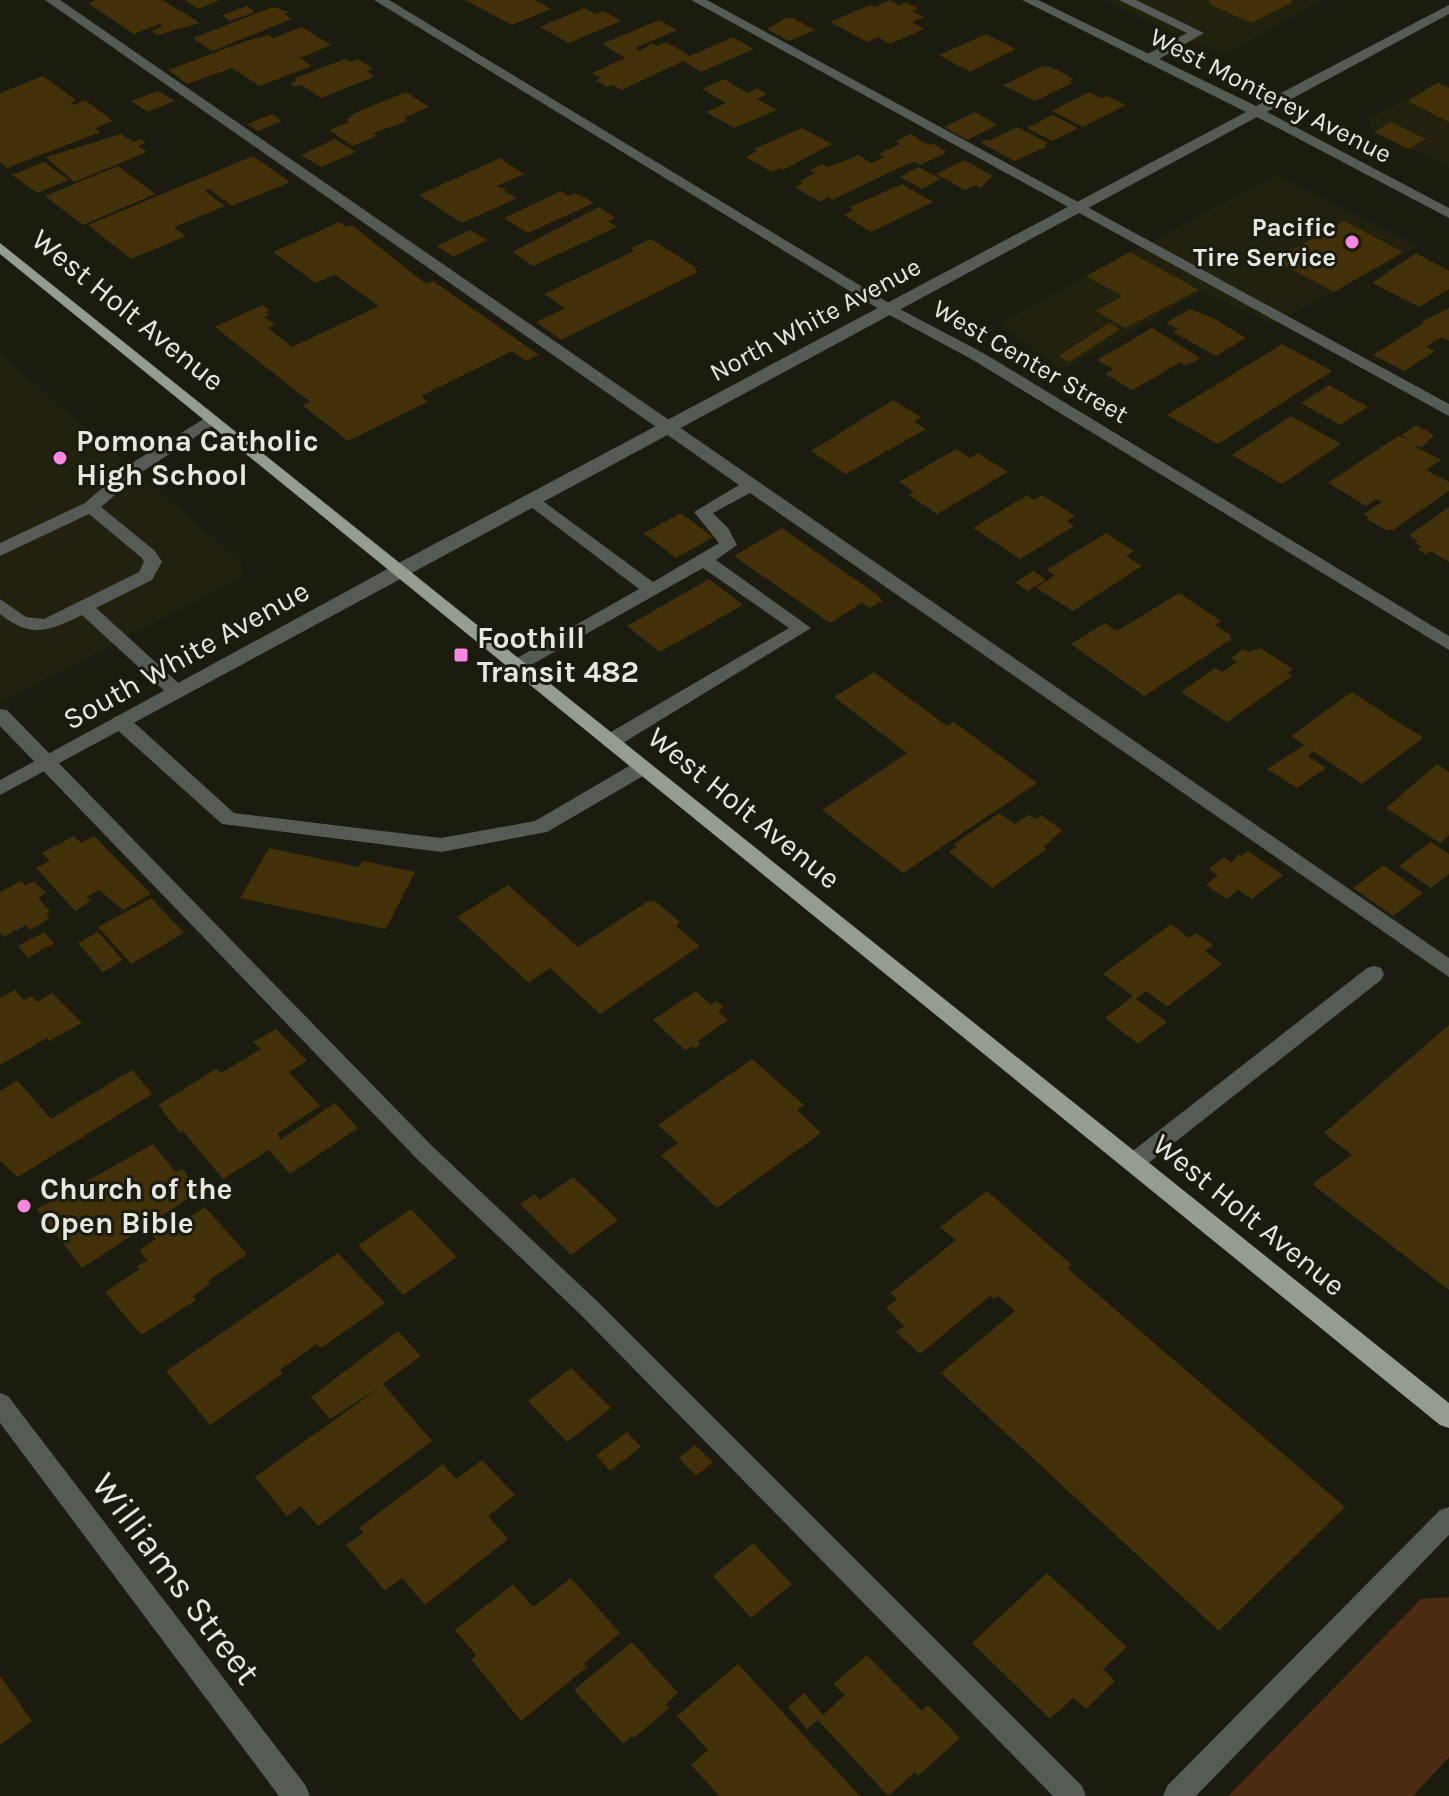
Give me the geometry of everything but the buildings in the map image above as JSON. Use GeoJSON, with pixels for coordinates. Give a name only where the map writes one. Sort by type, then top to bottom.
{"type":"FeatureCollection","features":[{"type":"Feature","properties":{"kind":"main road","name":"West Holt Avenue"},"geometry":{"type":"LineString","coordinates":[[0,247],[1449,1417]]}},
{"type":"Feature","properties":{"kind":"street"},"geometry":{"type":"LineString","coordinates":[[51,0],[749,487],[1449,969]]}},
{"type":"Feature","properties":{"kind":"street","name":"West Center Street"},"geometry":{"type":"LineString","coordinates":[[380,0],[889,309],[979,357],[1449,644]]}},
{"type":"Feature","properties":{"kind":"street"},"geometry":{"type":"LineString","coordinates":[[697,0],[1449,411]]}},
{"type":"Feature","properties":{"kind":"street","name":"West Monterey Avenue"},"geometry":{"type":"LineString","coordinates":[[1028,0],[1255,111],[1449,214]]}},
{"type":"Feature","properties":{"kind":"street"},"geometry":{"type":"LineString","coordinates":[[1125,0],[1197,33],[1149,59]]}},
{"type":"Feature","properties":{"kind":"street"},"geometry":{"type":"LineString","coordinates":[[1255,111],[1449,9]]}},
{"type":"Feature","properties":{"kind":"street","name":"North White Avenue"},"geometry":{"type":"LineString","coordinates":[[399,570],[1255,111]]}},
{"type":"Feature","properties":{"kind":"street"},"geometry":{"type":"LineString","coordinates":[[0,550],[91,507],[136,468],[212,419]]}},
{"type":"Feature","properties":{"kind":"street"},"geometry":{"type":"LineString","coordinates":[[518,665],[728,545],[722,532],[702,512],[749,487]]}},
{"type":"Feature","properties":{"kind":"street"},"geometry":{"type":"LineString","coordinates":[[530,500],[651,589]]}},
{"type":"Feature","properties":{"kind":"street"},"geometry":{"type":"LineString","coordinates":[[0,605],[13,617],[32,625],[56,622],[146,576],[153,562],[149,555],[91,507]]}},
{"type":"Feature","properties":{"kind":"street"},"geometry":{"type":"LineString","coordinates":[[611,741],[802,628],[704,560]]}},
{"type":"Feature","properties":{"kind":"street","name":"South White Avenue"},"geometry":{"type":"LineString","coordinates":[[0,788],[399,570]]}},
{"type":"Feature","properties":{"kind":"street"},"geometry":{"type":"LineString","coordinates":[[84,607],[177,692]]}},
{"type":"Feature","properties":{"kind":"street"},"geometry":{"type":"LineString","coordinates":[[0,715],[424,1152],[590,1309],[1072,1796]]}},
{"type":"Feature","properties":{"kind":"street"},"geometry":{"type":"LineString","coordinates":[[121,722],[229,819],[441,845],[540,827],[643,767]]}},
{"type":"Feature","properties":{"kind":"street"},"geometry":{"type":"LineString","coordinates":[[1133,1163],[1374,974]]}},
{"type":"Feature","properties":{"kind":"street","name":"Williams Street"},"geometry":{"type":"LineString","coordinates":[[0,1404],[292,1794]]}},
{"type":"Feature","properties":{"kind":"street"},"geometry":{"type":"LineString","coordinates":[[1177,1796],[1449,1518]]}},
{"type":"Feature","properties":{"kind":"shaded area"},"geometry":{"type":"Polygon","coordinates":[[[1103,0],[1323,0],[1223,55],[1103,0]]]}},
{"type":"Feature","properties":{"kind":"shaded area"},"geometry":{"type":"Polygon","coordinates":[[[1439,81],[1449,86],[1449,167],[1371,129],[1370,118],[1439,81]]]}},
{"type":"Feature","properties":{"kind":"shaded area"},"geometry":{"type":"Polygon","coordinates":[[[1276,175],[1419,246],[1273,324],[1201,291],[1061,371],[999,323],[1276,175]]]}},
{"type":"Feature","properties":{"kind":"shaded area","name":"Pomona Catholic High School"},"geometry":{"type":"Polygon","coordinates":[[[0,354],[241,562],[242,577],[0,703],[0,354]]]}},
{"type":"Feature","properties":{"kind":"shaded area"},"geometry":{"type":"Polygon","coordinates":[[[1449,1597],[1449,1757],[1413,1796],[1228,1796],[1421,1599],[1449,1597]]]}},
{"type":"Feature","properties":{"kind":"place","name":"Pacific Tire Service"},"geometry":{"type":"Point","coordinates":[1352,242]}},
{"type":"Feature","properties":{"kind":"place","name":"Pomona Catholic High School"},"geometry":{"type":"Point","coordinates":[60,458]}},
{"type":"Feature","properties":{"kind":"place","name":"Foothill Transit 482"},"geometry":{"type":"Point","coordinates":[461,655]}},
{"type":"Feature","properties":{"kind":"place","name":"Church of the Open Bible"},"geometry":{"type":"Point","coordinates":[24,1206]}}]}
